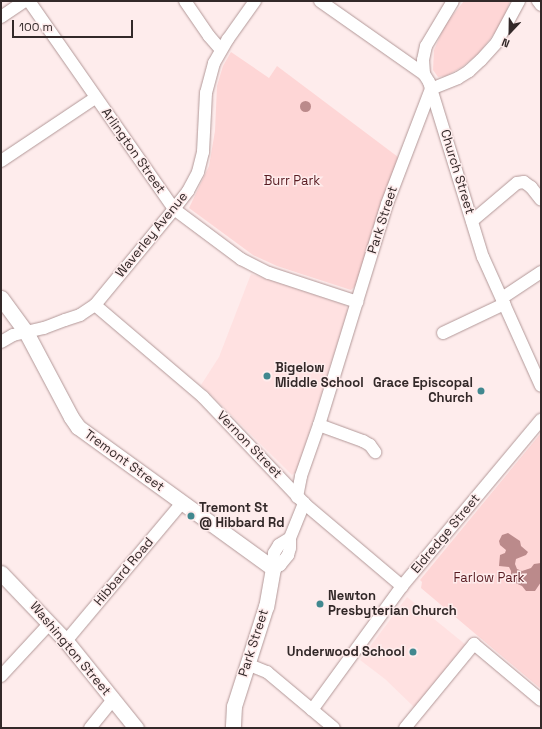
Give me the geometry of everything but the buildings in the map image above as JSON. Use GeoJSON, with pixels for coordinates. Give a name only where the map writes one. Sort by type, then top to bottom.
{"type":"FeatureCollection","features":[{"type":"Feature","properties":{"kind":"main road","name":"Tremont Street"},"geometry":{"type":"LineString","coordinates":[[1,298],[26,332],[71,417],[78,427],[273,568]]}},
{"type":"Feature","properties":{"kind":"main road","name":"Park Street"},"geometry":{"type":"LineString","coordinates":[[232,725],[239,690],[266,606],[273,568]]}},
{"type":"Feature","properties":{"kind":"main road","name":"Washington Street"},"geometry":{"type":"LineString","coordinates":[[1,573],[66,641],[136,728]]}},
{"type":"Feature","properties":{"kind":"street"},"geometry":{"type":"LineString","coordinates":[[1,17],[24,1]]}},
{"type":"Feature","properties":{"kind":"street","name":"Arlington Street"},"geometry":{"type":"LineString","coordinates":[[29,1],[95,98],[174,209],[255,266],[269,273],[357,302]]}},
{"type":"Feature","properties":{"kind":"street"},"geometry":{"type":"LineString","coordinates":[[185,1],[209,36],[221,50]]}},
{"type":"Feature","properties":{"kind":"street","name":"Waverley Avenue"},"geometry":{"type":"LineString","coordinates":[[1,342],[13,336],[44,328],[80,315],[95,305],[188,191],[198,172],[203,152],[206,93],[214,63],[221,50],[255,1]]}},
{"type":"Feature","properties":{"kind":"street","name":"Church Street"},"geometry":{"type":"LineString","coordinates":[[320,1],[424,74],[431,89],[483,257],[541,386]]}},
{"type":"Feature","properties":{"kind":"street"},"geometry":{"type":"LineString","coordinates":[[424,74],[423,60],[426,46],[435,28],[453,1]]}},
{"type":"Feature","properties":{"kind":"street"},"geometry":{"type":"LineString","coordinates":[[431,89],[458,78],[469,71],[481,60],[496,42],[519,1]]}},
{"type":"Feature","properties":{"kind":"street"},"geometry":{"type":"LineString","coordinates":[[538,1],[541,5]]}},
{"type":"Feature","properties":{"kind":"street","name":"Park Street"},"geometry":{"type":"LineString","coordinates":[[273,568],[273,555],[279,545],[290,538],[301,500],[301,476],[319,426],[387,204],[431,89]]}},
{"type":"Feature","properties":{"kind":"street"},"geometry":{"type":"LineString","coordinates":[[1,161],[95,98]]}},
{"type":"Feature","properties":{"kind":"street"},"geometry":{"type":"LineString","coordinates":[[472,221],[517,183],[524,182],[531,187],[541,200]]}},
{"type":"Feature","properties":{"kind":"street"},"geometry":{"type":"LineString","coordinates":[[443,333],[503,301],[541,272]]}},
{"type":"Feature","properties":{"kind":"street","name":"Vernon Street"},"geometry":{"type":"LineString","coordinates":[[95,305],[203,397],[301,500],[402,586]]}},
{"type":"Feature","properties":{"kind":"street","name":"Eldredge Street"},"geometry":{"type":"LineString","coordinates":[[312,710],[402,586],[541,420]]}},
{"type":"Feature","properties":{"kind":"street"},"geometry":{"type":"LineString","coordinates":[[319,426],[363,441],[370,445],[375,452]]}},
{"type":"Feature","properties":{"kind":"street"},"geometry":{"type":"LineString","coordinates":[[281,479],[301,476]]}},
{"type":"Feature","properties":{"kind":"street","name":"Hibbard Road"},"geometry":{"type":"LineString","coordinates":[[66,641],[182,503]]}},
{"type":"Feature","properties":{"kind":"street"},"geometry":{"type":"LineString","coordinates":[[1,676],[50,623]]}},
{"type":"Feature","properties":{"kind":"street"},"geometry":{"type":"LineString","coordinates":[[405,728],[474,644],[541,700]]}},
{"type":"Feature","properties":{"kind":"street"},"geometry":{"type":"LineString","coordinates":[[247,664],[267,672],[334,728]]}},
{"type":"Feature","properties":{"kind":"street"},"geometry":{"type":"LineString","coordinates":[[90,728],[113,700]]}},
{"type":"Feature","properties":{"kind":"shaded area"},"geometry":{"type":"Polygon","coordinates":[[[303,101],[307,101],[309,102],[309,110],[303,111],[300,108],[300,104],[303,101]]]}},
{"type":"Feature","properties":{"kind":"shaded area","name":"Bigelow Middle School"},"geometry":{"type":"Polygon","coordinates":[[[251,274],[345,305],[348,309],[297,471],[292,475],[201,385],[219,357],[251,274]]]}},
{"type":"Feature","properties":{"kind":"shaded area"},"geometry":{"type":"Polygon","coordinates":[[[508,533],[520,541],[521,546],[528,552],[526,555],[516,559],[515,564],[517,569],[522,571],[531,568],[534,564],[541,563],[541,582],[535,591],[526,591],[522,586],[511,581],[511,571],[509,567],[499,566],[500,555],[505,553],[506,550],[500,545],[499,541],[502,535],[508,533]]]}},
{"type":"Feature","properties":{"kind":"shaded area","name":"Underwood School"},"geometry":{"type":"Polygon","coordinates":[[[407,597],[466,645],[415,708],[385,679],[360,660],[407,597]]]}},
{"type":"Feature","properties":{"kind":"green space"},"geometry":{"type":"Polygon","coordinates":[[[464,1],[510,1],[502,24],[478,54],[462,67],[446,76],[438,77],[433,70],[434,50],[445,25],[464,1]]]}},
{"type":"Feature","properties":{"kind":"green space","name":"Burr Park"},"geometry":{"type":"Polygon","coordinates":[[[231,52],[269,78],[277,66],[398,157],[356,285],[351,290],[277,266],[253,255],[189,208],[209,166],[215,131],[217,86],[223,66],[231,52]]]}},
{"type":"Feature","properties":{"kind":"green space","name":"Farlow Park"},"geometry":{"type":"Polygon","coordinates":[[[541,433],[541,689],[421,588],[422,582],[420,580],[541,433]]]}},
{"type":"Feature","properties":{"kind":"place","name":"Bigelow Middle School"},"geometry":{"type":"Point","coordinates":[267,376]}},
{"type":"Feature","properties":{"kind":"place","name":"Grace Episcopal Church"},"geometry":{"type":"Point","coordinates":[481,391]}},
{"type":"Feature","properties":{"kind":"place","name":"Tremont St @ Hibbard Rd"},"geometry":{"type":"Point","coordinates":[191,516]}},
{"type":"Feature","properties":{"kind":"place","name":"Newton Presbyterian Church"},"geometry":{"type":"Point","coordinates":[320,604]}},
{"type":"Feature","properties":{"kind":"place","name":"Underwood School"},"geometry":{"type":"Point","coordinates":[413,652]}}]}
